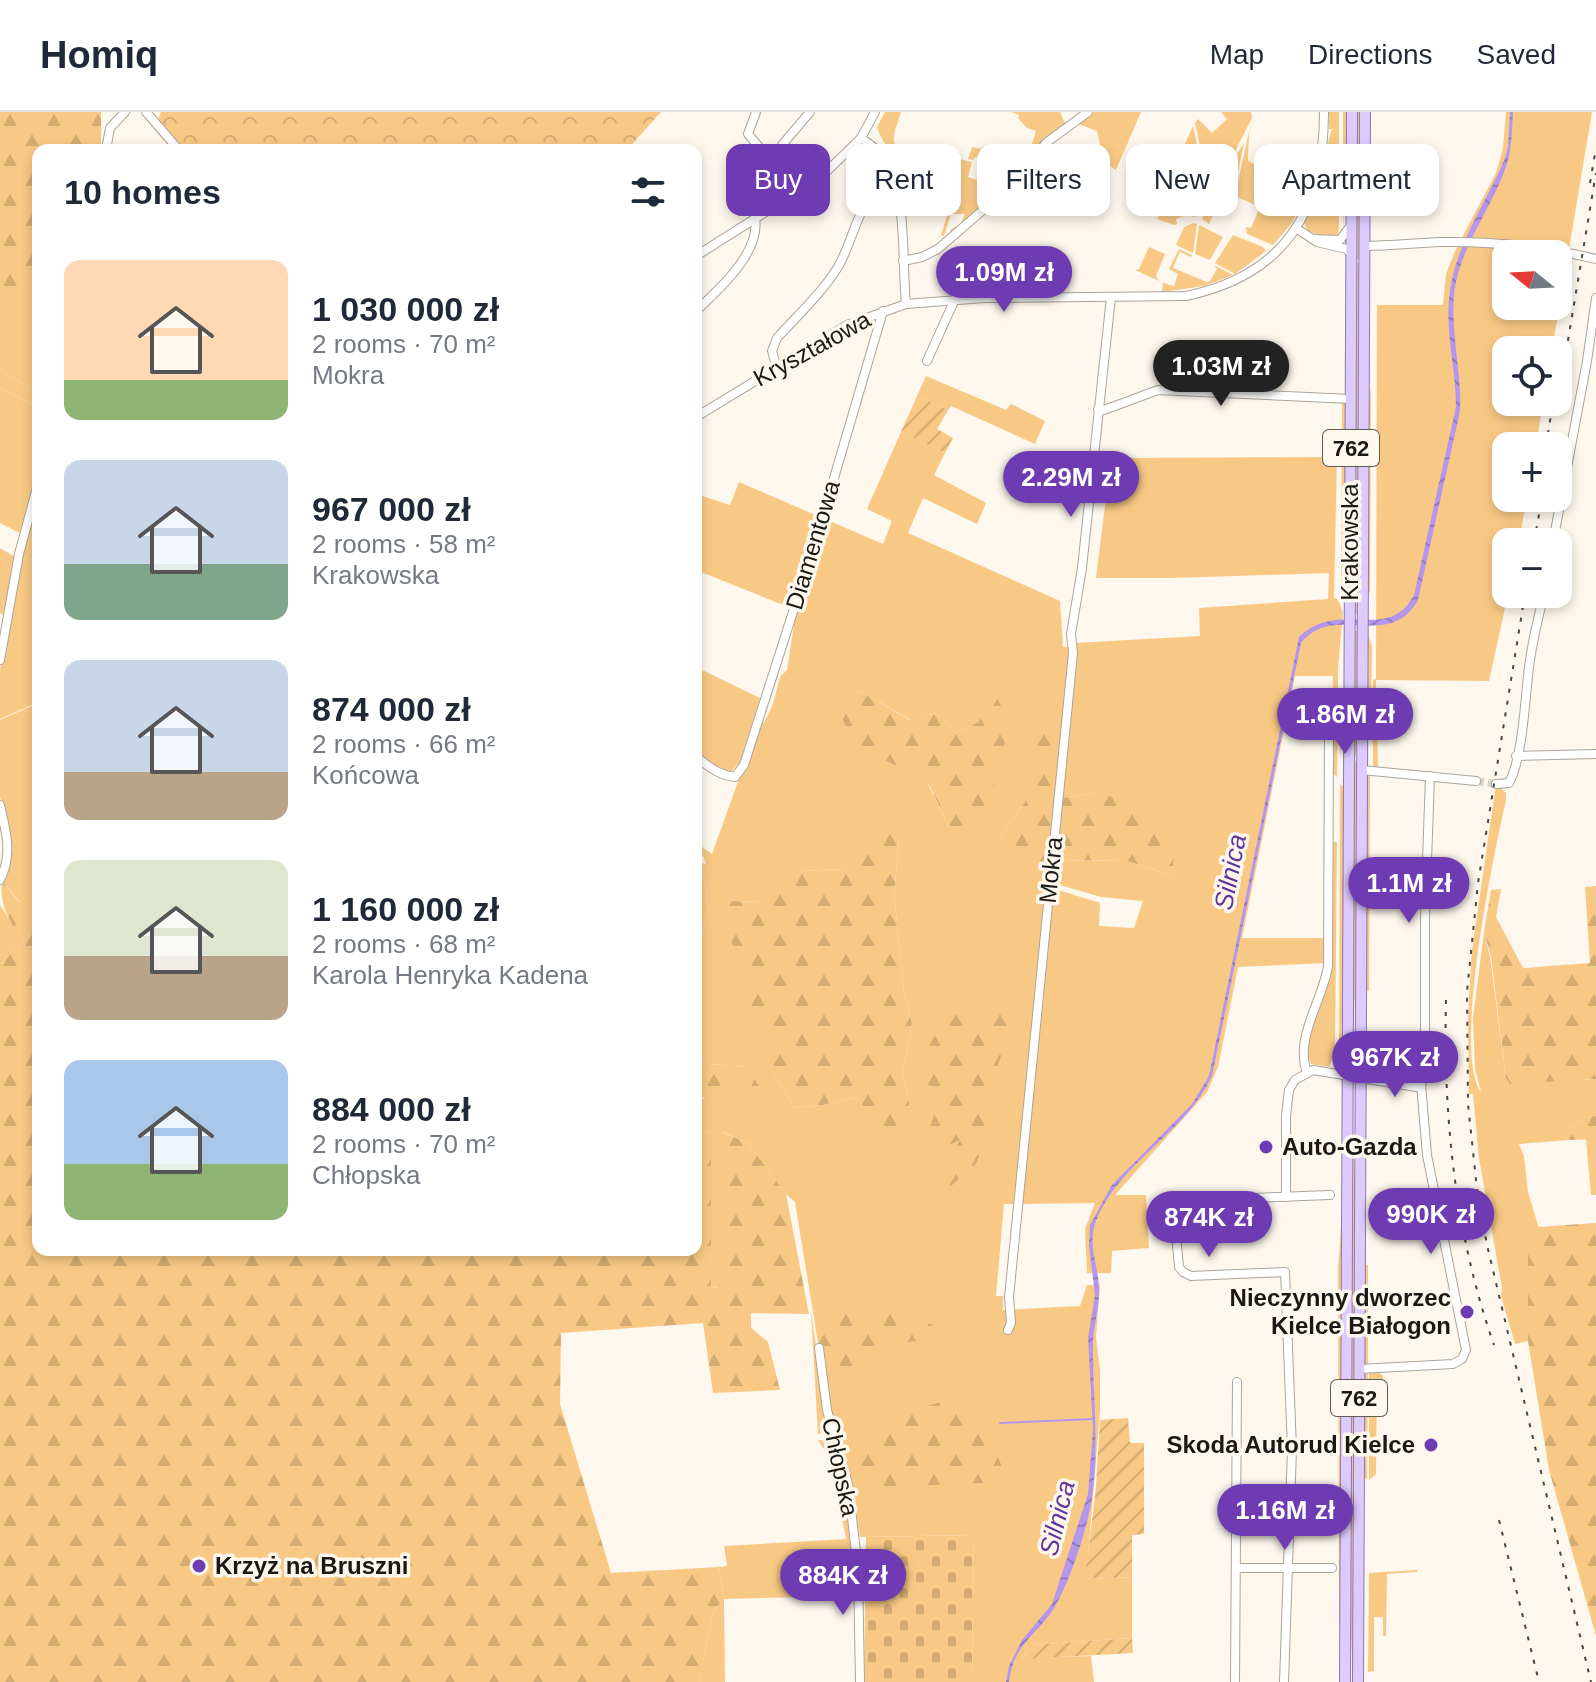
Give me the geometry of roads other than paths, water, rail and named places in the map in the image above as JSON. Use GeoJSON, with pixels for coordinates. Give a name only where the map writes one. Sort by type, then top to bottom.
{"type":"FeatureCollection","features":[{"type":"Feature","properties":{"kind":"main road","name":"Krakowska"},"geometry":{"type":"LineString","coordinates":[[1345,1682],[1352,112]]}},
{"type":"Feature","properties":{"kind":"main road","name":"Krakowska"},"geometry":{"type":"LineString","coordinates":[[1358,1682],[1365,112]]}},
{"type":"Feature","properties":{"kind":"street"},"geometry":{"type":"LineString","coordinates":[[107,144],[110,128],[125,112]]}},
{"type":"Feature","properties":{"kind":"street"},"geometry":{"type":"LineString","coordinates":[[146,112],[174,144]]}},
{"type":"Feature","properties":{"kind":"street"},"geometry":{"type":"LineString","coordinates":[[756,112],[748,134],[756,144]]}},
{"type":"Feature","properties":{"kind":"street"},"geometry":{"type":"LineString","coordinates":[[783,144],[810,112]]}},
{"type":"Feature","properties":{"kind":"street"},"geometry":{"type":"LineString","coordinates":[[830,168],[861,138],[875,112]]}},
{"type":"Feature","properties":{"kind":"street"},"geometry":{"type":"LineString","coordinates":[[903,261],[938,249],[1008,189],[1042,147],[1088,112]]}},
{"type":"Feature","properties":{"kind":"street","name":"Kryształowa"},"geometry":{"type":"LineString","coordinates":[[702,413],[776,365],[847,325],[906,304],[955,299],[1186,296],[1212,291],[1234,282],[1261,265],[1296,228],[1311,201],[1321,169],[1324,112]]}},
{"type":"Feature","properties":{"kind":"street"},"geometry":{"type":"LineString","coordinates":[[861,138],[869,144]]}},
{"type":"Feature","properties":{"kind":"street"},"geometry":{"type":"LineString","coordinates":[[702,252],[758,216]]}},
{"type":"Feature","properties":{"kind":"street"},"geometry":{"type":"LineString","coordinates":[[776,365],[772,351],[777,338],[835,271],[859,216]]}},
{"type":"Feature","properties":{"kind":"street"},"geometry":{"type":"LineString","coordinates":[[901,216],[906,304]]}},
{"type":"Feature","properties":{"kind":"street"},"geometry":{"type":"LineString","coordinates":[[702,305],[737,270],[754,232],[755,218]]}},
{"type":"Feature","properties":{"kind":"street"},"geometry":{"type":"LineString","coordinates":[[1312,239],[1342,239],[1352,223]]}},
{"type":"Feature","properties":{"kind":"street"},"geometry":{"type":"LineString","coordinates":[[1296,228],[1322,245],[1346,249],[1352,255]]}},
{"type":"Feature","properties":{"kind":"street"},"geometry":{"type":"LineString","coordinates":[[1365,246],[1468,243],[1596,259]]}},
{"type":"Feature","properties":{"kind":"street","name":"Mokra"},"geometry":{"type":"LineString","coordinates":[[1008,1330],[1073,653],[1071,634],[1082,568],[1111,297]]}},
{"type":"Feature","properties":{"kind":"street"},"geometry":{"type":"LineString","coordinates":[[1556,528],[1596,298]]}},
{"type":"Feature","properties":{"kind":"street"},"geometry":{"type":"LineString","coordinates":[[927,361],[955,299]]}},
{"type":"Feature","properties":{"kind":"street","name":"Diamentowa"},"geometry":{"type":"LineString","coordinates":[[702,762],[718,774],[735,777],[744,765],[815,543],[883,311]]}},
{"type":"Feature","properties":{"kind":"street"},"geometry":{"type":"LineString","coordinates":[[1098,409],[1104,410],[1158,390],[1351,399]]}},
{"type":"Feature","properties":{"kind":"street"},"geometry":{"type":"LineString","coordinates":[[0,660],[19,554],[32,506]]}},
{"type":"Feature","properties":{"kind":"street"},"geometry":{"type":"LineString","coordinates":[[1496,784],[1510,782],[1541,608]]}},
{"type":"Feature","properties":{"kind":"street"},"geometry":{"type":"LineString","coordinates":[[1307,1072],[1302,1060],[1304,1042],[1326,981],[1328,966],[1329,732]]}},
{"type":"Feature","properties":{"kind":"street"},"geometry":{"type":"LineString","coordinates":[[1516,756],[1596,754]]}},
{"type":"Feature","properties":{"kind":"street"},"geometry":{"type":"LineString","coordinates":[[1362,770],[1476,781]]}},
{"type":"Feature","properties":{"kind":"street"},"geometry":{"type":"LineString","coordinates":[[1359,1369],[1453,1364],[1462,1359],[1466,1350],[1427,1155],[1421,1084],[1425,1076],[1424,947],[1430,776]]}},
{"type":"Feature","properties":{"kind":"street"},"geometry":{"type":"LineString","coordinates":[[1329,781],[1349,780]]}},
{"type":"Feature","properties":{"kind":"street"},"geometry":{"type":"LineString","coordinates":[[0,805],[9,844],[0,880]]}},
{"type":"Feature","properties":{"kind":"street"},"geometry":{"type":"LineString","coordinates":[[1286,1197],[1286,1116],[1289,1090],[1295,1080],[1307,1072],[1348,1074],[1416,1087],[1421,1084]]}},
{"type":"Feature","properties":{"kind":"street"},"geometry":{"type":"LineString","coordinates":[[1284,1682],[1292,1449],[1285,1272],[1191,1276],[1183,1272],[1179,1267],[1173,1201],[1330,1195]]}},
{"type":"Feature","properties":{"kind":"street","name":"Chłopska"},"geometry":{"type":"LineString","coordinates":[[819,1348],[827,1410],[848,1484],[858,1569],[860,1682]]}},
{"type":"Feature","properties":{"kind":"street"},"geometry":{"type":"LineString","coordinates":[[1235,1682],[1237,1382]]}},
{"type":"Feature","properties":{"kind":"street"},"geometry":{"type":"LineString","coordinates":[[1237,1568],[1332,1568]]}},
{"type":"Feature","properties":{"kind":"water"},"geometry":{"type":"Polygon","coordinates":[[[1510,112],[1513,112],[1512,133],[1506,167],[1464,256],[1455,287],[1460,411],[1418,600],[1406,615],[1392,623],[1329,626],[1314,631],[1301,643],[1212,1076],[1186,1114],[1120,1181],[1096,1221],[1093,1246],[1099,1294],[1093,1341],[1095,1458],[1090,1510],[1082,1540],[1058,1601],[1020,1650],[1009,1682],[1006,1682],[1009,1666],[1022,1640],[1052,1604],[1088,1494],[1093,1429],[1088,1338],[1095,1295],[1089,1245],[1090,1225],[1112,1185],[1192,1104],[1209,1076],[1299,637],[1314,626],[1330,621],[1391,617],[1403,609],[1414,595],[1456,407],[1448,319],[1453,274],[1465,240],[1504,161],[1510,112]]]}},
{"type":"Feature","properties":{"kind":"waterway"},"geometry":{"type":"LineString","coordinates":[[1000,1423],[1094,1419]]}},
{"type":"Feature","properties":{"kind":"tunnel"},"geometry":{"type":"LineString","coordinates":[[1476,781],[1496,784]]}},
{"type":"Feature","properties":{"kind":"railway"},"geometry":{"type":"LineString","coordinates":[[1590,183],[1596,148]]}},
{"type":"Feature","properties":{"kind":"railway"},"geometry":{"type":"LineString","coordinates":[[1569,336],[1596,173]]}},
{"type":"Feature","properties":{"kind":"railway"},"geometry":{"type":"LineString","coordinates":[[1548,432],[1551,416]]}},
{"type":"Feature","properties":{"kind":"railway"},"geometry":{"type":"LineString","coordinates":[[1537,528],[1539,512]]}},
{"type":"Feature","properties":{"kind":"railway"},"geometry":{"type":"LineString","coordinates":[[1523,608],[1478,883],[1467,992],[1468,1104],[1477,1189],[1487,1245],[1591,1682]]}},
{"type":"Feature","properties":{"kind":"railway"},"geometry":{"type":"LineString","coordinates":[[1446,1000],[1447,1087],[1454,1174],[1470,1261],[1494,1345]]}},
{"type":"Feature","properties":{"kind":"railway"},"geometry":{"type":"LineString","coordinates":[[1499,1520],[1539,1682]]}},
{"type":"Feature","properties":{"kind":"place","name":"Auto-Gazda"},"geometry":{"type":"Point","coordinates":[1266,1147]}},
{"type":"Feature","properties":{"kind":"place","name":"Nieczynny dworzec Kielce Białogon"},"geometry":{"type":"Point","coordinates":[1467,1312]}},
{"type":"Feature","properties":{"kind":"place","name":"Skoda Autorud Kielce"},"geometry":{"type":"Point","coordinates":[1431,1445]}},
{"type":"Feature","properties":{"kind":"place","name":"Krzyż na Bruszni"},"geometry":{"type":"Point","coordinates":[199,1566]}},
{"type":"Feature","properties":{"kind":"water label","name":"Silnica"},"geometry":{"type":"Point","coordinates":[1230,872]}},
{"type":"Feature","properties":{"kind":"water label","name":"Silnica"},"geometry":{"type":"Point","coordinates":[1057,1518]}}]}
